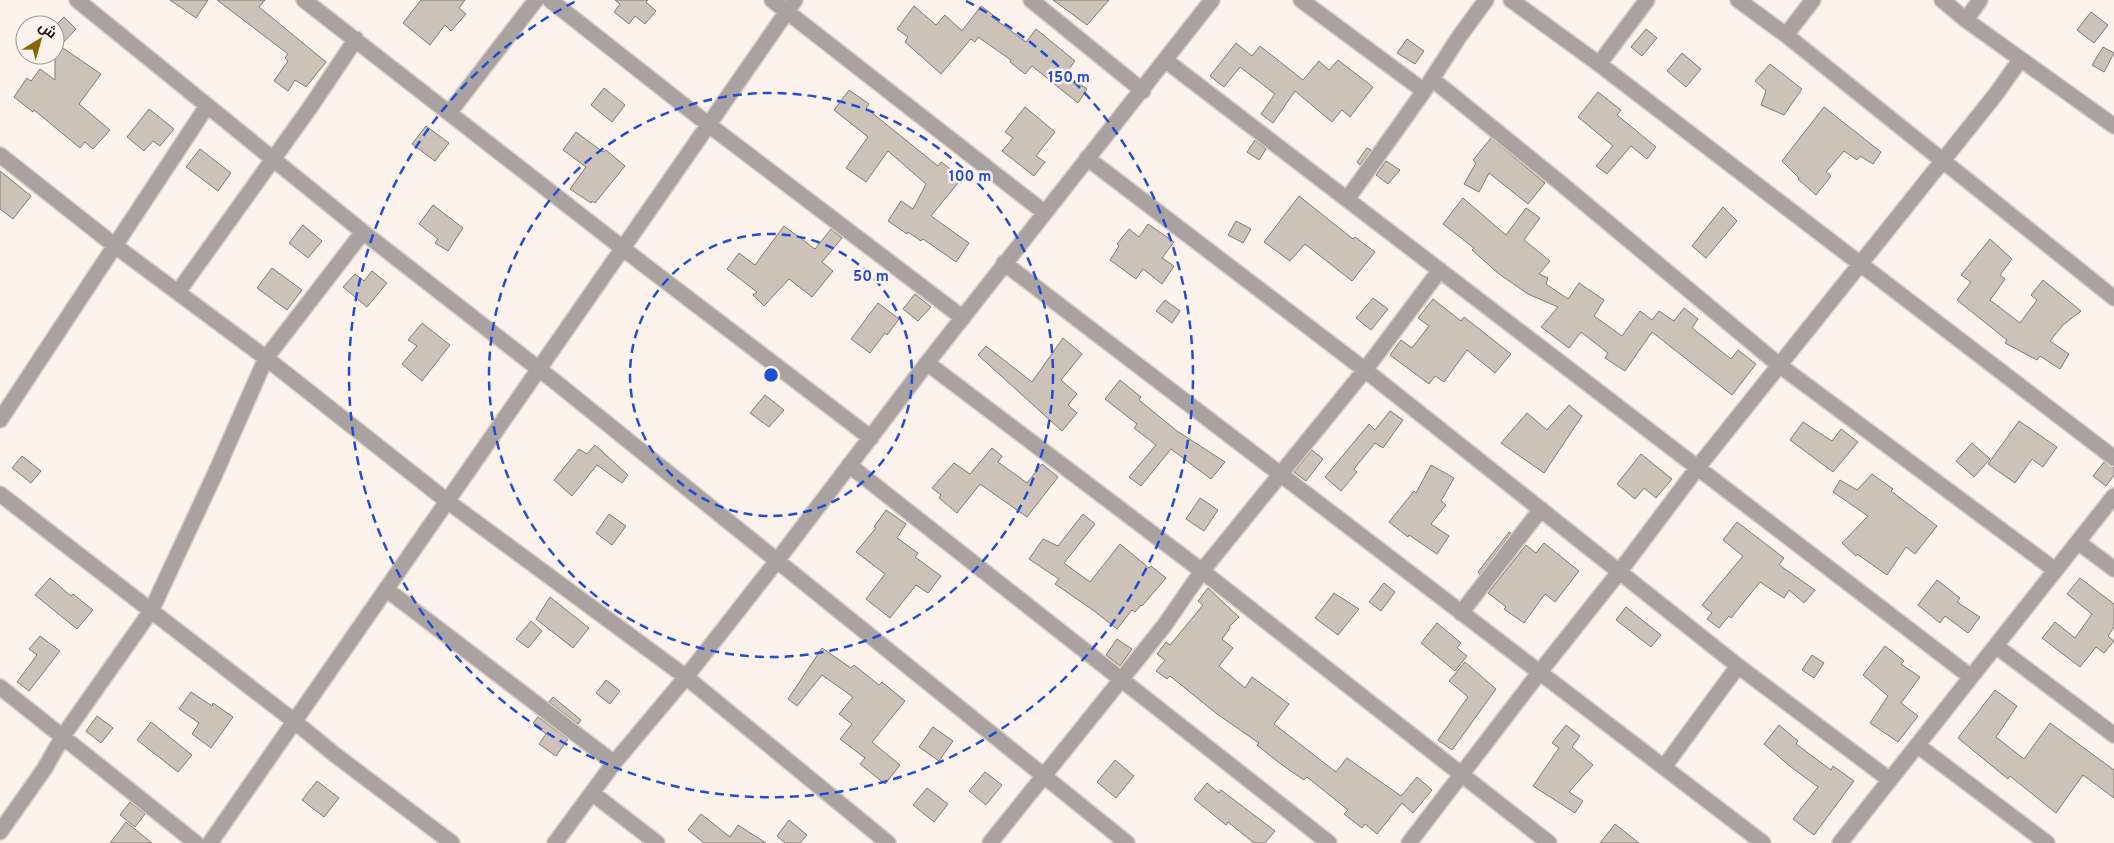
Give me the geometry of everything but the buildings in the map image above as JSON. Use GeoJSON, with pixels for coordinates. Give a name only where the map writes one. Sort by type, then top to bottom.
{"type":"FeatureCollection","features":[{"type":"Feature","properties":{"kind":"street"},"geometry":{"type":"LineString","coordinates":[[77,0],[206,106],[539,369],[776,562],[1127,843]]}},
{"type":"Feature","properties":{"kind":"street"},"geometry":{"type":"LineString","coordinates":[[304,0],[623,249],[871,438]]}},
{"type":"Feature","properties":{"kind":"street"},"geometry":{"type":"LineString","coordinates":[[449,113],[536,0]]}},
{"type":"Feature","properties":{"kind":"street"},"geometry":{"type":"LineString","coordinates":[[550,0],[709,125],[963,318]]}},
{"type":"Feature","properties":{"kind":"street"},"geometry":{"type":"LineString","coordinates":[[772,0],[792,6],[1045,213]]}},
{"type":"Feature","properties":{"kind":"street"},"geometry":{"type":"LineString","coordinates":[[1031,0],[1143,90]]}},
{"type":"Feature","properties":{"kind":"street"},"geometry":{"type":"LineString","coordinates":[[555,843],[614,763],[686,677],[927,363],[1212,0]]}},
{"type":"Feature","properties":{"kind":"street"},"geometry":{"type":"LineString","coordinates":[[1301,0],[1428,85],[1566,188],[1778,365],[2055,570]]}},
{"type":"Feature","properties":{"kind":"street"},"geometry":{"type":"LineString","coordinates":[[1348,198],[1428,85],[1458,37],[1486,0]]}},
{"type":"Feature","properties":{"kind":"street"},"geometry":{"type":"LineString","coordinates":[[1511,0],[1599,64],[2114,458]]}},
{"type":"Feature","properties":{"kind":"street"},"geometry":{"type":"LineString","coordinates":[[1599,64],[1647,0]]}},
{"type":"Feature","properties":{"kind":"street"},"geometry":{"type":"LineString","coordinates":[[1738,0],[1786,35],[1944,160],[2114,298]]}},
{"type":"Feature","properties":{"kind":"street"},"geometry":{"type":"LineString","coordinates":[[1786,35],[1812,0]]}},
{"type":"Feature","properties":{"kind":"street"},"geometry":{"type":"LineString","coordinates":[[1942,0],[2020,60],[2114,126]]}},
{"type":"Feature","properties":{"kind":"street"},"geometry":{"type":"LineString","coordinates":[[1966,20],[1980,0]]}},
{"type":"Feature","properties":{"kind":"street"},"geometry":{"type":"LineString","coordinates":[[210,843],[792,6]]}},
{"type":"Feature","properties":{"kind":"street"},"geometry":{"type":"LineString","coordinates":[[178,292],[356,39]]}},
{"type":"Feature","properties":{"kind":"street"},"geometry":{"type":"LineString","coordinates":[[1165,60],[1348,198],[1971,677]]}},
{"type":"Feature","properties":{"kind":"street"},"geometry":{"type":"LineString","coordinates":[[1409,843],[1620,571],[1698,467],[1944,160],[2020,60]]}},
{"type":"Feature","properties":{"kind":"street"},"geometry":{"type":"LineString","coordinates":[[0,420],[206,106]]}},
{"type":"Feature","properties":{"kind":"street"},"geometry":{"type":"LineString","coordinates":[[0,155],[114,245],[266,358],[447,502],[686,677],[888,843]]}},
{"type":"Feature","properties":{"kind":"street"},"geometry":{"type":"LineString","coordinates":[[1087,158],[1541,508],[1738,666],[1890,780]]}},
{"type":"Feature","properties":{"kind":"street"},"geometry":{"type":"LineString","coordinates":[[0,832],[45,768],[63,736],[151,611],[215,474],[266,358],[364,232]]}},
{"type":"Feature","properties":{"kind":"street"},"geometry":{"type":"LineString","coordinates":[[1004,264],[1763,843]]}},
{"type":"Feature","properties":{"kind":"street"},"geometry":{"type":"LineString","coordinates":[[990,843],[1164,626],[1202,571],[1364,370],[1440,270]]}},
{"type":"Feature","properties":{"kind":"street"},"geometry":{"type":"LineString","coordinates":[[927,363],[1202,571],[1549,843]]}},
{"type":"Feature","properties":{"kind":"street"},"geometry":{"type":"LineString","coordinates":[[849,464],[1329,843]]}},
{"type":"Feature","properties":{"kind":"street"},"geometry":{"type":"LineString","coordinates":[[0,494],[334,754],[452,843]]}},
{"type":"Feature","properties":{"kind":"street"},"geometry":{"type":"LineString","coordinates":[[1840,843],[2114,496]]}},
{"type":"Feature","properties":{"kind":"street"},"geometry":{"type":"LineString","coordinates":[[1461,613],[1541,508]]}},
{"type":"Feature","properties":{"kind":"street"},"geometry":{"type":"LineString","coordinates":[[2078,542],[2114,569]]}},
{"type":"Feature","properties":{"kind":"street"},"geometry":{"type":"LineString","coordinates":[[386,589],[614,763]]}},
{"type":"Feature","properties":{"kind":"street"},"geometry":{"type":"LineString","coordinates":[[1996,646],[2114,735]]}},
{"type":"Feature","properties":{"kind":"street"},"geometry":{"type":"LineString","coordinates":[[1664,767],[1738,666]]}},
{"type":"Feature","properties":{"kind":"street"},"geometry":{"type":"LineString","coordinates":[[0,688],[196,843]]}},
{"type":"Feature","properties":{"kind":"street"},"geometry":{"type":"LineString","coordinates":[[1917,745],[2048,843]]}},
{"type":"Feature","properties":{"kind":"street"},"geometry":{"type":"LineString","coordinates":[[592,793],[657,843]]}}]}
